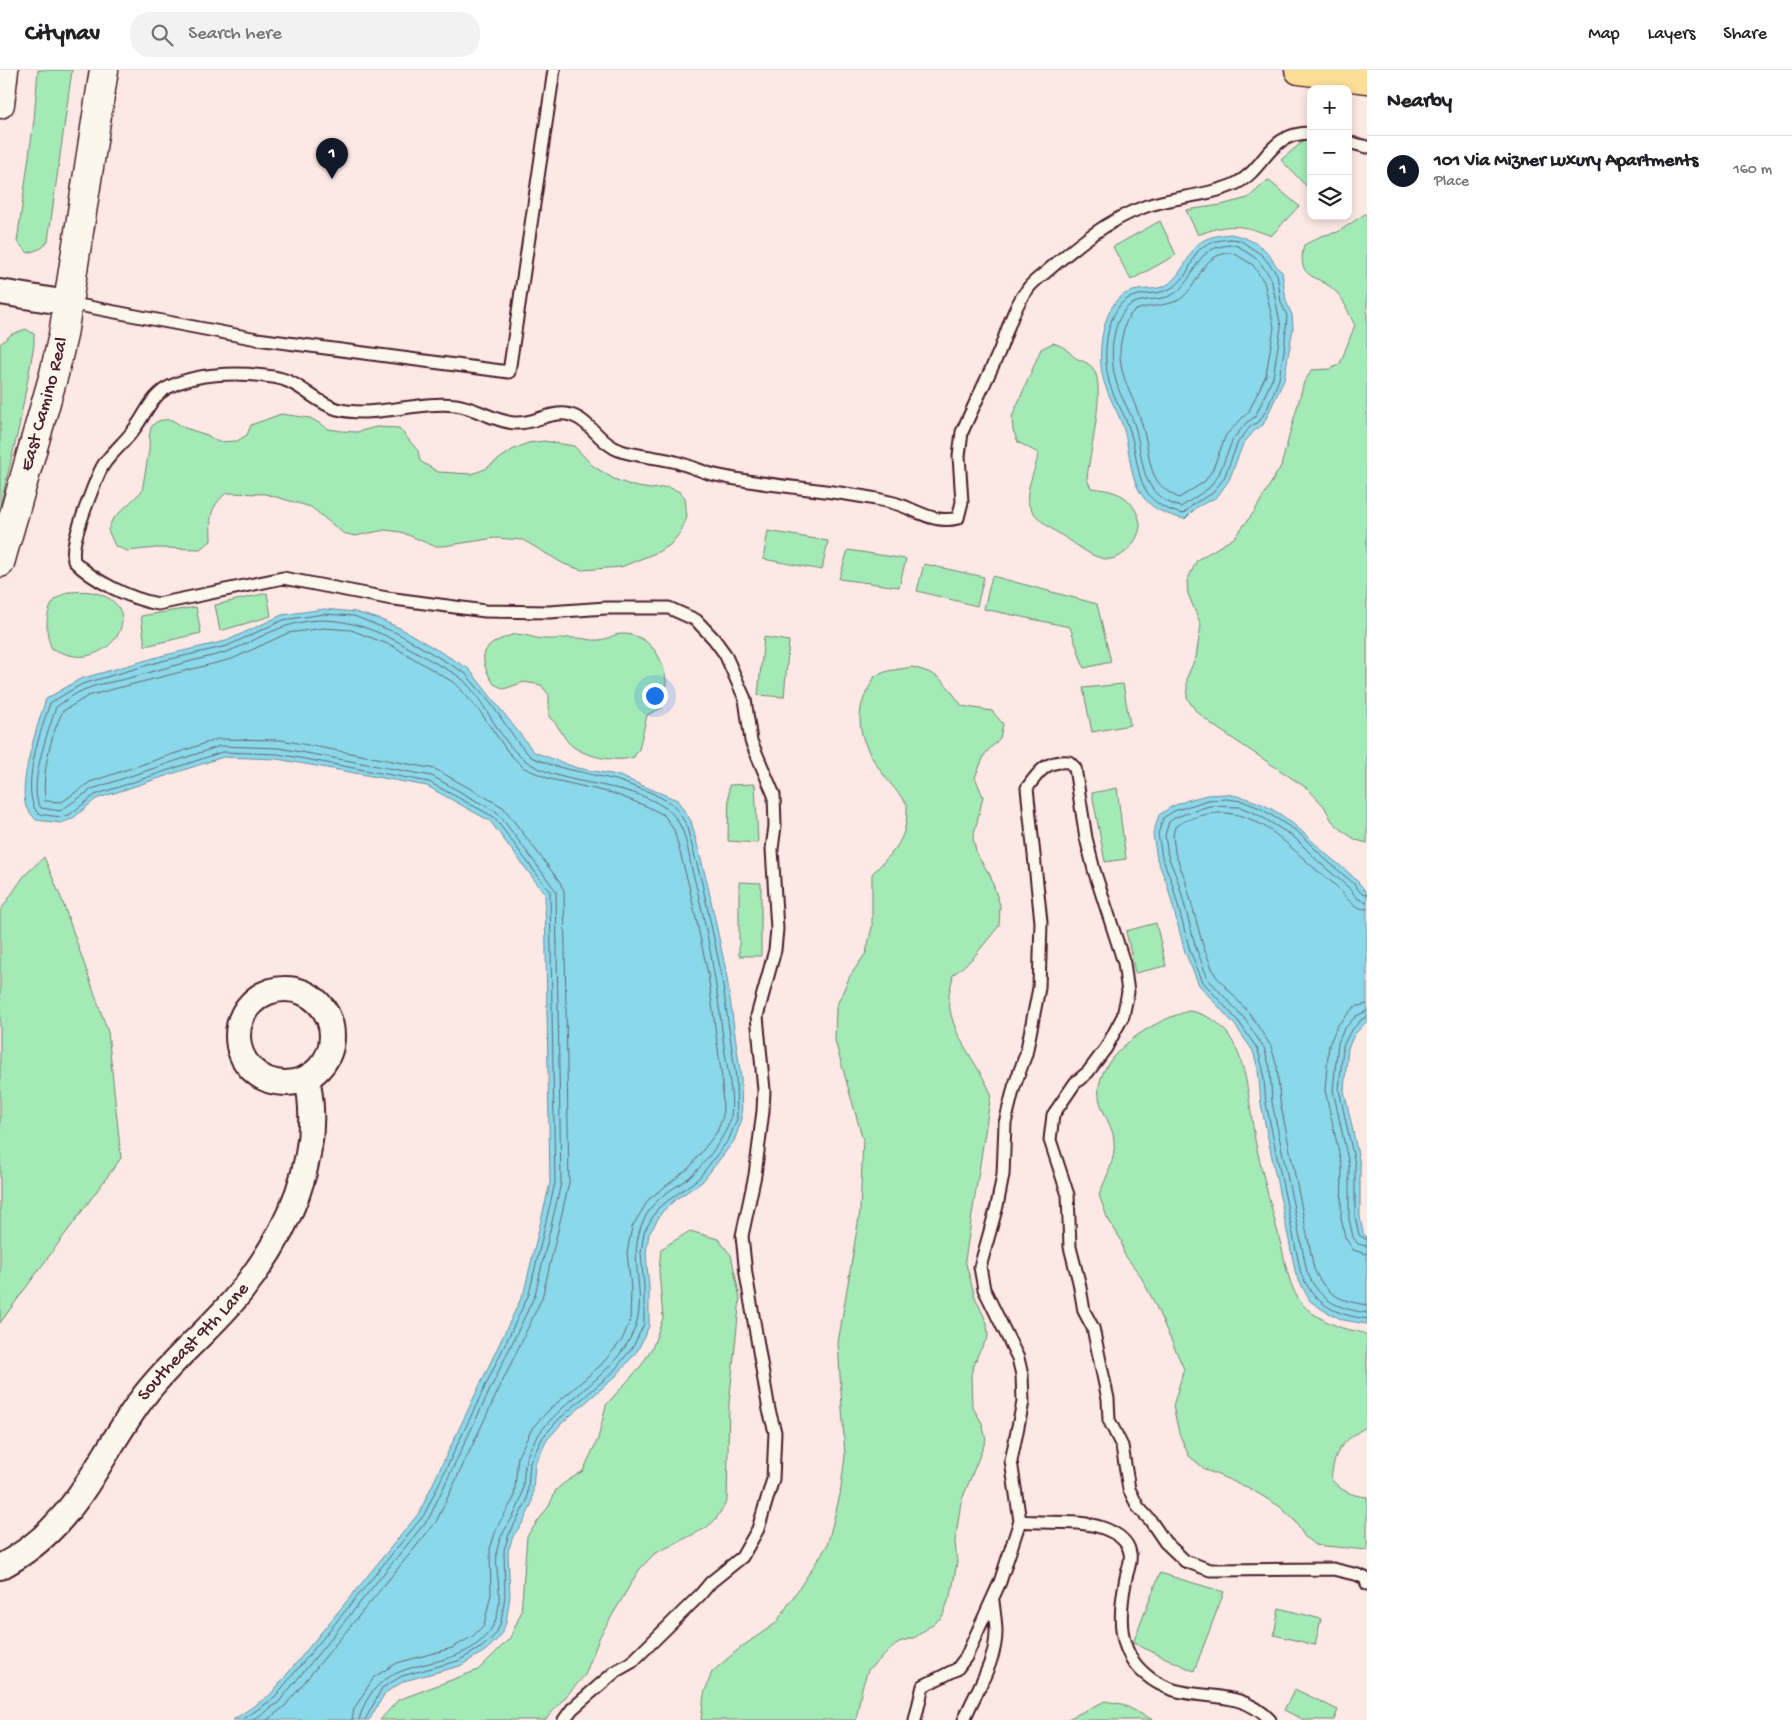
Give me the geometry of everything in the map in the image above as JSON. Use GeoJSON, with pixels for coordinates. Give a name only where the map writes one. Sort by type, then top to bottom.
{"type":"FeatureCollection","features":[{"type":"Feature","properties":{"kind":"main road"},"geometry":{"type":"LineString","coordinates":[[1299,70],[1367,79]]}},
{"type":"Feature","properties":{"kind":"street"},"geometry":{"type":"LineString","coordinates":[[0,104],[4,70]]}},
{"type":"Feature","properties":{"kind":"street","name":"East Camino Real"},"geometry":{"type":"LineString","coordinates":[[0,563],[54,374],[68,303],[104,70]]}},
{"type":"Feature","properties":{"kind":"street"},"geometry":{"type":"LineString","coordinates":[[0,292],[68,303]]}},
{"type":"Feature","properties":{"kind":"street"},"geometry":{"type":"LineString","coordinates":[[286,988],[302,990],[320,1004],[332,1025],[332,1040],[328,1055],[320,1069],[307,1078],[292,1083],[276,1083],[262,1077],[250,1067],[241,1054],[237,1039],[242,1016],[256,997],[270,990],[286,988]]}},
{"type":"Feature","properties":{"kind":"street","name":"Southeast 9th Lane"},"geometry":{"type":"LineString","coordinates":[[0,1567],[23,1555],[57,1526],[86,1488],[143,1396],[238,1295],[264,1260],[300,1190],[310,1153],[313,1121],[307,1078]]}},
{"type":"Feature","properties":{"kind":"lane"},"geometry":{"type":"LineString","coordinates":[[68,303],[257,338],[508,372],[554,70]]}},
{"type":"Feature","properties":{"kind":"lane"},"geometry":{"type":"LineString","coordinates":[[564,1720],[572,1709],[616,1671],[632,1662],[700,1596],[711,1582],[742,1557],[758,1528],[773,1478],[775,1432],[769,1410],[746,1274],[742,1236],[755,1174],[763,1111],[764,1090],[757,1016],[775,950],[777,904],[772,849],[775,826],[774,795],[751,741],[745,698],[724,654],[714,639],[696,620],[669,608],[606,608],[549,612],[485,611],[387,598],[283,578],[158,604],[139,601],[82,570],[74,561],[75,538],[102,466],[132,432],[155,398],[163,390],[188,379],[262,376],[277,377],[294,384],[337,409],[360,410],[454,405],[469,408],[503,422],[516,423],[534,422],[542,417],[565,414],[587,424],[611,446],[628,453],[673,461],[711,474],[870,496],[900,504],[920,515],[946,521],[952,520],[958,518],[962,502],[959,456],[962,432],[1027,289],[1073,249],[1122,216],[1171,198],[1218,192],[1242,181],[1273,147],[1286,138],[1298,133],[1307,133]]}},
{"type":"Feature","properties":{"kind":"lane"},"geometry":{"type":"LineString","coordinates":[[1352,143],[1367,147]]}},
{"type":"Feature","properties":{"kind":"lane"},"geometry":{"type":"LineString","coordinates":[[915,1720],[923,1686],[957,1669],[966,1657],[993,1599],[1020,1521],[1011,1461],[1023,1402],[1022,1375],[1018,1358],[984,1289],[980,1267],[1003,1175],[1005,1123],[1014,1087],[1026,1054],[1039,988],[1041,922],[1027,788],[1039,770],[1050,763],[1069,762],[1075,768],[1086,838],[1094,870],[1124,963],[1128,992],[1123,1016],[1106,1048],[1088,1072],[1075,1083],[1053,1116],[1050,1140],[1068,1195],[1070,1247],[1084,1311],[1093,1328],[1108,1399],[1108,1420],[1122,1446],[1129,1489],[1138,1507],[1150,1520],[1165,1542],[1185,1561],[1210,1570],[1333,1570],[1358,1575],[1365,1578],[1367,1584]]}},
{"type":"Feature","properties":{"kind":"lane"},"geometry":{"type":"LineString","coordinates":[[1020,1521],[1082,1524],[1102,1528],[1119,1537],[1124,1541],[1130,1552],[1130,1565],[1125,1581],[1122,1630],[1124,1647],[1133,1662],[1156,1684],[1170,1690],[1226,1697],[1245,1702],[1262,1712],[1270,1720]]}},
{"type":"Feature","properties":{"kind":"lane"},"geometry":{"type":"LineString","coordinates":[[964,1720],[987,1671],[993,1651],[996,1633],[993,1599]]}},
{"type":"Feature","properties":{"kind":"green space"},"geometry":{"type":"Polygon","coordinates":[[[38,70],[72,70],[48,241],[42,248],[28,253],[17,242],[34,120],[38,70]]]}},
{"type":"Feature","properties":{"kind":"green space"},"geometry":{"type":"Polygon","coordinates":[[[1307,138],[1307,187],[1281,160],[1307,138]]]}},
{"type":"Feature","properties":{"kind":"green space"},"geometry":{"type":"Polygon","coordinates":[[[1268,180],[1299,206],[1271,236],[1243,227],[1218,228],[1198,235],[1186,210],[1221,205],[1248,198],[1268,180]]]}},
{"type":"Feature","properties":{"kind":"green space"},"geometry":{"type":"Polygon","coordinates":[[[1365,214],[1367,215],[1367,843],[1356,840],[1343,831],[1332,821],[1324,806],[1308,789],[1214,726],[1196,711],[1187,698],[1187,677],[1196,657],[1201,625],[1188,594],[1187,581],[1197,560],[1234,538],[1254,512],[1281,466],[1304,382],[1312,370],[1330,369],[1340,364],[1355,325],[1339,295],[1332,288],[1306,271],[1303,266],[1302,257],[1304,245],[1321,236],[1338,232],[1365,214]]]}},
{"type":"Feature","properties":{"kind":"green space"},"geometry":{"type":"Polygon","coordinates":[[[1160,221],[1176,255],[1131,280],[1113,247],[1160,221]]]}},
{"type":"Feature","properties":{"kind":"green space"},"geometry":{"type":"Polygon","coordinates":[[[26,329],[34,334],[34,345],[19,427],[0,507],[0,344],[12,334],[26,329]]]}},
{"type":"Feature","properties":{"kind":"green space"},"geometry":{"type":"Polygon","coordinates":[[[1053,343],[1089,364],[1094,370],[1097,379],[1098,407],[1087,479],[1091,488],[1113,492],[1124,497],[1133,506],[1139,519],[1139,532],[1130,548],[1115,558],[1104,559],[1087,552],[1045,524],[1035,515],[1029,505],[1029,487],[1038,453],[1018,442],[1013,430],[1012,417],[1041,349],[1053,343]]]}},
{"type":"Feature","properties":{"kind":"green space"},"geometry":{"type":"Polygon","coordinates":[[[281,414],[310,418],[329,429],[342,431],[357,432],[376,427],[399,428],[418,451],[420,461],[438,472],[472,474],[485,469],[512,450],[528,443],[544,441],[574,446],[593,466],[614,479],[633,486],[650,489],[668,487],[680,492],[685,498],[687,517],[680,533],[670,545],[658,552],[621,567],[582,570],[564,564],[523,540],[495,538],[434,546],[401,532],[385,530],[355,536],[343,533],[311,507],[266,494],[226,493],[220,499],[211,515],[211,541],[200,549],[156,548],[127,551],[115,546],[108,530],[112,520],[142,491],[149,450],[150,431],[156,422],[172,420],[185,428],[207,435],[218,442],[237,441],[247,435],[251,425],[281,414]]]}},
{"type":"Feature","properties":{"kind":"green space"},"geometry":{"type":"Polygon","coordinates":[[[768,531],[828,541],[822,570],[763,559],[768,531]]]}},
{"type":"Feature","properties":{"kind":"green space"},"geometry":{"type":"Polygon","coordinates":[[[848,550],[906,559],[899,587],[839,579],[848,550]]]}},
{"type":"Feature","properties":{"kind":"green space"},"geometry":{"type":"Polygon","coordinates":[[[924,564],[984,577],[977,606],[917,591],[924,564]]]}},
{"type":"Feature","properties":{"kind":"green space"},"geometry":{"type":"Polygon","coordinates":[[[992,576],[1097,604],[1111,662],[1084,668],[1070,627],[984,609],[992,576]]]}},
{"type":"Feature","properties":{"kind":"green space"},"geometry":{"type":"Polygon","coordinates":[[[68,592],[99,594],[111,600],[119,608],[122,617],[121,627],[117,636],[99,652],[86,656],[77,656],[52,649],[47,632],[47,618],[55,600],[68,592]]]}},
{"type":"Feature","properties":{"kind":"green space"},"geometry":{"type":"Polygon","coordinates":[[[267,593],[271,616],[220,631],[215,605],[267,593]]]}},
{"type":"Feature","properties":{"kind":"green space"},"geometry":{"type":"Polygon","coordinates":[[[196,607],[201,633],[145,646],[141,616],[196,607]]]}},
{"type":"Feature","properties":{"kind":"green space"},"geometry":{"type":"Polygon","coordinates":[[[515,634],[541,639],[572,638],[596,640],[626,634],[642,639],[651,646],[658,655],[665,676],[665,698],[662,708],[647,715],[639,749],[634,757],[609,759],[581,752],[574,747],[549,717],[549,695],[541,685],[524,682],[504,689],[494,684],[484,665],[485,651],[496,642],[515,634]]]}},
{"type":"Feature","properties":{"kind":"green space"},"geometry":{"type":"Polygon","coordinates":[[[764,637],[789,641],[784,697],[758,695],[764,637]]]}},
{"type":"Feature","properties":{"kind":"green space"},"geometry":{"type":"Polygon","coordinates":[[[912,667],[930,673],[942,680],[962,706],[992,711],[1003,724],[1000,738],[985,754],[975,777],[983,797],[973,838],[977,855],[990,875],[1000,905],[999,926],[972,959],[953,975],[949,999],[955,1027],[991,1094],[965,1260],[975,1297],[987,1323],[988,1337],[978,1354],[971,1374],[972,1406],[982,1423],[986,1440],[961,1502],[955,1542],[957,1562],[952,1591],[942,1617],[916,1637],[899,1642],[868,1670],[862,1688],[856,1720],[701,1720],[704,1694],[712,1672],[740,1648],[776,1623],[827,1546],[840,1495],[845,1456],[838,1343],[860,1211],[863,1140],[835,1041],[836,1007],[850,976],[866,953],[872,927],[872,874],[898,844],[907,816],[907,804],[881,772],[867,748],[860,722],[861,708],[875,676],[888,671],[912,667]]]}},
{"type":"Feature","properties":{"kind":"green space"},"geometry":{"type":"Polygon","coordinates":[[[1123,684],[1130,725],[1092,732],[1083,688],[1123,684]]]}},
{"type":"Feature","properties":{"kind":"green space"},"geometry":{"type":"Polygon","coordinates":[[[755,784],[758,843],[728,841],[729,785],[755,784]]]}},
{"type":"Feature","properties":{"kind":"green space"},"geometry":{"type":"Polygon","coordinates":[[[1117,788],[1126,859],[1105,862],[1092,793],[1117,788]]]}},
{"type":"Feature","properties":{"kind":"green space"},"geometry":{"type":"Polygon","coordinates":[[[44,857],[62,900],[108,1032],[121,1158],[0,1323],[0,911],[24,876],[44,857]]]}},
{"type":"Feature","properties":{"kind":"green space"},"geometry":{"type":"Polygon","coordinates":[[[739,882],[761,883],[761,956],[739,956],[739,882]]]}},
{"type":"Feature","properties":{"kind":"green space"},"geometry":{"type":"Polygon","coordinates":[[[1156,923],[1166,966],[1135,973],[1126,931],[1156,923]]]}},
{"type":"Feature","properties":{"kind":"green space"},"geometry":{"type":"Polygon","coordinates":[[[1189,1011],[1210,1018],[1225,1030],[1235,1047],[1247,1087],[1257,1149],[1286,1268],[1294,1292],[1307,1309],[1326,1321],[1367,1335],[1367,1426],[1341,1447],[1335,1460],[1331,1479],[1347,1492],[1367,1497],[1367,1550],[1315,1545],[1305,1537],[1294,1520],[1279,1506],[1249,1488],[1206,1470],[1189,1456],[1179,1433],[1173,1406],[1184,1369],[1140,1275],[1124,1254],[1121,1240],[1107,1217],[1099,1195],[1110,1168],[1114,1147],[1113,1135],[1099,1097],[1100,1082],[1106,1067],[1116,1054],[1144,1031],[1159,1022],[1189,1011]]]}},
{"type":"Feature","properties":{"kind":"green space"},"geometry":{"type":"Polygon","coordinates":[[[690,1231],[718,1239],[731,1255],[740,1298],[729,1404],[727,1501],[716,1519],[706,1528],[654,1554],[639,1570],[600,1636],[585,1675],[545,1720],[380,1720],[398,1700],[478,1670],[510,1638],[521,1613],[527,1536],[549,1506],[556,1490],[583,1471],[598,1439],[606,1405],[641,1366],[653,1346],[663,1318],[659,1271],[661,1249],[690,1231]]]}},
{"type":"Feature","properties":{"kind":"green space"},"geometry":{"type":"Polygon","coordinates":[[[1160,1573],[1224,1592],[1194,1671],[1133,1643],[1160,1573]]]}},
{"type":"Feature","properties":{"kind":"green space"},"geometry":{"type":"Polygon","coordinates":[[[1279,1608],[1321,1619],[1315,1645],[1274,1635],[1279,1608]]]}},
{"type":"Feature","properties":{"kind":"green space"},"geometry":{"type":"Polygon","coordinates":[[[1295,1689],[1338,1710],[1334,1720],[1304,1720],[1284,1710],[1295,1689]]]}},
{"type":"Feature","properties":{"kind":"green space"},"geometry":{"type":"Polygon","coordinates":[[[1105,1701],[1122,1704],[1153,1720],[1066,1720],[1105,1701]]]}},
{"type":"Feature","properties":{"kind":"water"},"geometry":{"type":"Polygon","coordinates":[[[1230,234],[1245,238],[1259,245],[1267,252],[1282,272],[1286,301],[1292,315],[1293,328],[1284,380],[1263,425],[1255,430],[1243,444],[1229,480],[1217,497],[1197,507],[1185,519],[1167,514],[1155,508],[1144,498],[1139,490],[1132,472],[1123,428],[1105,385],[1101,366],[1102,335],[1108,315],[1119,298],[1126,293],[1166,286],[1180,272],[1198,244],[1205,239],[1230,234]]]}},
{"type":"Feature","properties":{"kind":"water"},"geometry":{"type":"Polygon","coordinates":[[[324,609],[355,612],[379,619],[402,629],[469,669],[534,752],[577,768],[617,775],[677,800],[691,821],[707,882],[726,971],[741,1077],[742,1119],[734,1141],[702,1182],[676,1199],[662,1212],[649,1234],[646,1253],[649,1287],[649,1326],[638,1350],[616,1376],[562,1423],[547,1440],[535,1464],[532,1503],[524,1521],[513,1536],[508,1552],[510,1596],[506,1623],[500,1637],[485,1651],[460,1666],[404,1681],[385,1693],[369,1720],[233,1720],[270,1695],[419,1513],[524,1292],[550,1183],[545,894],[490,821],[427,786],[277,759],[223,757],[96,799],[72,819],[61,823],[36,820],[26,807],[24,796],[25,783],[30,753],[46,699],[80,679],[161,656],[226,641],[282,615],[324,609]]]}},
{"type":"Feature","properties":{"kind":"water"},"geometry":{"type":"Polygon","coordinates":[[[1226,794],[1257,802],[1281,815],[1353,877],[1367,894],[1367,1021],[1354,1035],[1348,1048],[1344,1090],[1360,1164],[1360,1217],[1363,1233],[1367,1238],[1367,1324],[1343,1320],[1323,1310],[1310,1301],[1296,1275],[1261,1104],[1258,1069],[1253,1051],[1235,1025],[1199,985],[1185,952],[1167,884],[1157,859],[1153,834],[1159,815],[1171,807],[1188,800],[1207,795],[1226,794]]]}},
{"type":"Feature","properties":{"kind":"place","name":"101 Via Mizner Luxury Apartments"},"geometry":{"type":"Point","coordinates":[332,179]}}]}
